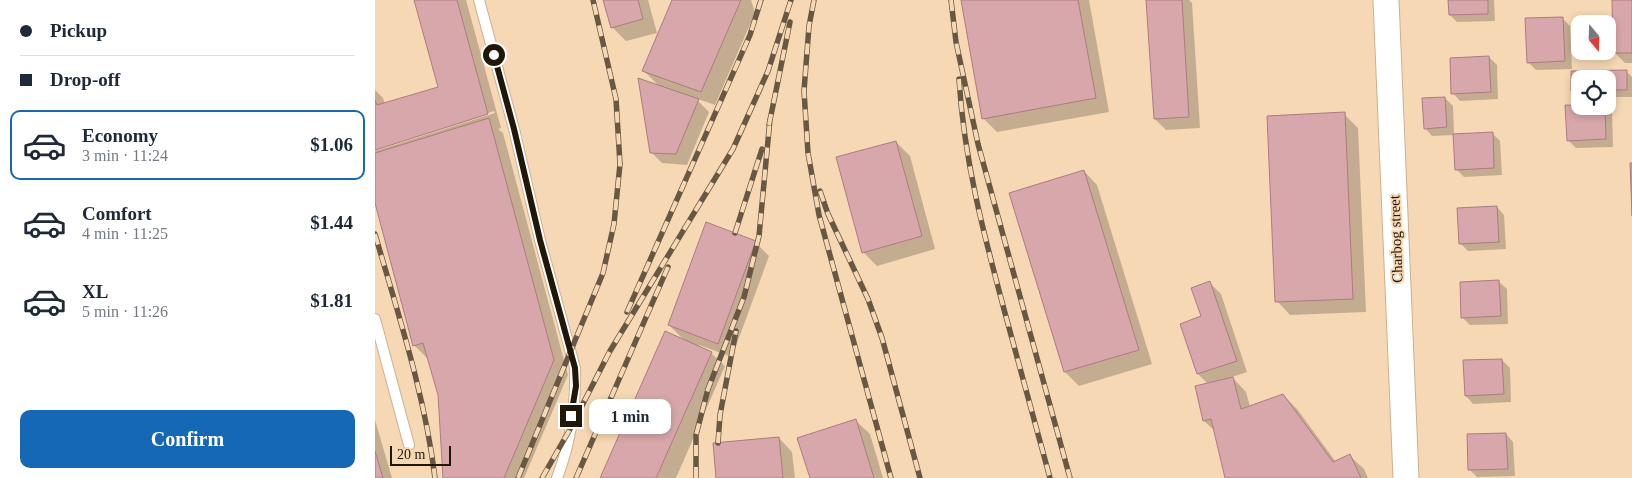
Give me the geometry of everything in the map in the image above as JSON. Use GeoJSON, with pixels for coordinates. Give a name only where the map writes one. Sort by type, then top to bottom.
{"type":"FeatureCollection","features":[{"type":"Feature","properties":{"kind":"street","name":"Charbog street"},"geometry":{"type":"LineString","coordinates":[[1386,0],[1406,478]]}},
{"type":"Feature","properties":{"kind":"lane"},"geometry":{"type":"LineString","coordinates":[[479,0],[514,129],[540,240],[575,368],[576,386],[569,431],[564,460],[557,478]]}},
{"type":"Feature","properties":{"kind":"lane"},"geometry":{"type":"LineString","coordinates":[[375,318],[409,445]]}},
{"type":"Feature","properties":{"kind":"building"},"geometry":{"type":"Polygon","coordinates":[[[414,0],[457,0],[488,114],[375,150],[375,100],[377,105],[438,87],[414,0]]]}},
{"type":"Feature","properties":{"kind":"building"},"geometry":{"type":"Polygon","coordinates":[[[603,0],[638,0],[643,19],[611,28],[603,0]]]}},
{"type":"Feature","properties":{"kind":"building"},"geometry":{"type":"Polygon","coordinates":[[[672,0],[741,0],[701,92],[642,71],[672,0]]]}},
{"type":"Feature","properties":{"kind":"building"},"geometry":{"type":"Polygon","coordinates":[[[961,0],[1078,0],[1096,98],[982,119],[961,0]]]}},
{"type":"Feature","properties":{"kind":"building"},"geometry":{"type":"Polygon","coordinates":[[[1146,0],[1182,0],[1189,117],[1154,119],[1146,0]]]}},
{"type":"Feature","properties":{"kind":"building"},"geometry":{"type":"Polygon","coordinates":[[[1448,0],[1488,0],[1488,14],[1449,15],[1448,0]]]}},
{"type":"Feature","properties":{"kind":"building"},"geometry":{"type":"Polygon","coordinates":[[[1612,0],[1632,0],[1632,53],[1616,53],[1616,15],[1612,15],[1612,0]]]}},
{"type":"Feature","properties":{"kind":"building"},"geometry":{"type":"Polygon","coordinates":[[[1563,17],[1565,61],[1527,63],[1525,18],[1563,17]]]}},
{"type":"Feature","properties":{"kind":"building"},"geometry":{"type":"Polygon","coordinates":[[[1489,56],[1491,92],[1451,94],[1450,58],[1489,56]]]}},
{"type":"Feature","properties":{"kind":"building"},"geometry":{"type":"Polygon","coordinates":[[[1616,70],[1627,70],[1627,90],[1616,90],[1616,70]]]}},
{"type":"Feature","properties":{"kind":"building"},"geometry":{"type":"Polygon","coordinates":[[[638,78],[699,99],[676,154],[650,153],[638,78]]]}},
{"type":"Feature","properties":{"kind":"building"},"geometry":{"type":"Polygon","coordinates":[[[1445,97],[1447,127],[1424,129],[1422,98],[1445,97]]]}},
{"type":"Feature","properties":{"kind":"building"},"geometry":{"type":"Polygon","coordinates":[[[1565,105],[1571,105],[1571,115],[1605,115],[1606,139],[1567,141],[1565,105]]]}},
{"type":"Feature","properties":{"kind":"building"},"geometry":{"type":"Polygon","coordinates":[[[1345,112],[1353,299],[1275,302],[1267,116],[1345,112]]]}},
{"type":"Feature","properties":{"kind":"building"},"geometry":{"type":"Polygon","coordinates":[[[489,118],[554,360],[504,478],[443,478],[438,395],[423,343],[413,346],[375,203],[375,153],[489,118]]]}},
{"type":"Feature","properties":{"kind":"building"},"geometry":{"type":"Polygon","coordinates":[[[1493,132],[1494,168],[1455,170],[1453,134],[1493,132]]]}},
{"type":"Feature","properties":{"kind":"building"},"geometry":{"type":"Polygon","coordinates":[[[896,141],[922,236],[862,253],[836,157],[896,141]]]}},
{"type":"Feature","properties":{"kind":"building"},"geometry":{"type":"Polygon","coordinates":[[[1630,163],[1632,163],[1632,216],[1630,163]]]}},
{"type":"Feature","properties":{"kind":"building"},"geometry":{"type":"Polygon","coordinates":[[[1084,170],[1139,350],[1064,372],[1009,193],[1084,170]]]}},
{"type":"Feature","properties":{"kind":"building"},"geometry":{"type":"Polygon","coordinates":[[[1497,206],[1499,242],[1459,244],[1457,208],[1497,206]]]}},
{"type":"Feature","properties":{"kind":"building"},"geometry":{"type":"Polygon","coordinates":[[[706,222],[756,241],[718,344],[668,325],[706,222]]]}},
{"type":"Feature","properties":{"kind":"building"},"geometry":{"type":"Polygon","coordinates":[[[1499,280],[1501,316],[1461,318],[1460,282],[1499,280]]]}},
{"type":"Feature","properties":{"kind":"building"},"geometry":{"type":"Polygon","coordinates":[[[1210,281],[1237,361],[1197,374],[1180,324],[1201,316],[1191,288],[1210,281]]]}},
{"type":"Feature","properties":{"kind":"building"},"geometry":{"type":"Polygon","coordinates":[[[665,331],[712,352],[656,478],[600,478],[665,331]]]}},
{"type":"Feature","properties":{"kind":"building"},"geometry":{"type":"Polygon","coordinates":[[[1502,359],[1504,394],[1465,396],[1463,360],[1502,359]]]}},
{"type":"Feature","properties":{"kind":"building"},"geometry":{"type":"Polygon","coordinates":[[[1233,377],[1241,409],[1283,394],[1333,462],[1350,454],[1361,478],[1225,478],[1211,419],[1203,421],[1195,386],[1233,377]]]}},
{"type":"Feature","properties":{"kind":"building"},"geometry":{"type":"Polygon","coordinates":[[[856,419],[874,478],[810,478],[797,438],[856,419]]]}},
{"type":"Feature","properties":{"kind":"building"},"geometry":{"type":"Polygon","coordinates":[[[1506,433],[1508,469],[1468,470],[1467,434],[1506,433]]]}},
{"type":"Feature","properties":{"kind":"building"},"geometry":{"type":"Polygon","coordinates":[[[779,437],[783,478],[716,478],[713,443],[779,437]]]}},
{"type":"Feature","properties":{"kind":"building"},"geometry":{"type":"Polygon","coordinates":[[[375,451],[383,478],[375,478],[375,451]]]}},
{"type":"Feature","properties":{"kind":"railway"},"geometry":{"type":"LineString","coordinates":[[518,478],[603,273],[614,224],[620,164],[616,99],[593,0]]}},
{"type":"Feature","properties":{"kind":"railway"},"geometry":{"type":"LineString","coordinates":[[627,312],[750,35],[761,0]]}},
{"type":"Feature","properties":{"kind":"railway"},"geometry":{"type":"LineString","coordinates":[[542,478],[569,431],[610,351],[733,149],[768,71],[791,0]]}},
{"type":"Feature","properties":{"kind":"railway"},"geometry":{"type":"LineString","coordinates":[[814,0],[809,26],[804,91],[808,153],[819,215],[891,478]]}},
{"type":"Feature","properties":{"kind":"railway"},"geometry":{"type":"LineString","coordinates":[[951,0],[956,42],[978,144],[1070,478]]}},
{"type":"Feature","properties":{"kind":"railway"},"geometry":{"type":"LineString","coordinates":[[769,125],[790,22]]}},
{"type":"Feature","properties":{"kind":"railway"},"geometry":{"type":"LineString","coordinates":[[959,79],[965,139],[976,198],[997,284],[1050,478]]}},
{"type":"Feature","properties":{"kind":"railway"},"geometry":{"type":"LineString","coordinates":[[696,478],[696,435],[708,389],[744,297],[759,236],[770,119]]}},
{"type":"Feature","properties":{"kind":"railway"},"geometry":{"type":"LineString","coordinates":[[735,233],[762,149]]}},
{"type":"Feature","properties":{"kind":"railway"},"geometry":{"type":"LineString","coordinates":[[820,191],[828,214],[868,299],[882,338],[920,478]]}},
{"type":"Feature","properties":{"kind":"railway"},"geometry":{"type":"LineString","coordinates":[[375,234],[418,385],[435,478]]}},
{"type":"Feature","properties":{"kind":"railway"},"geometry":{"type":"LineString","coordinates":[[576,478],[668,267]]}},
{"type":"Feature","properties":{"kind":"railway"},"geometry":{"type":"LineString","coordinates":[[718,443],[720,415],[736,331]]}},
{"type":"Feature","properties":{"kind":"route"},"geometry":{"type":"LineString","coordinates":[[494,55],[514,129],[540,240],[575,368],[576,386],[571,416]]}}]}
